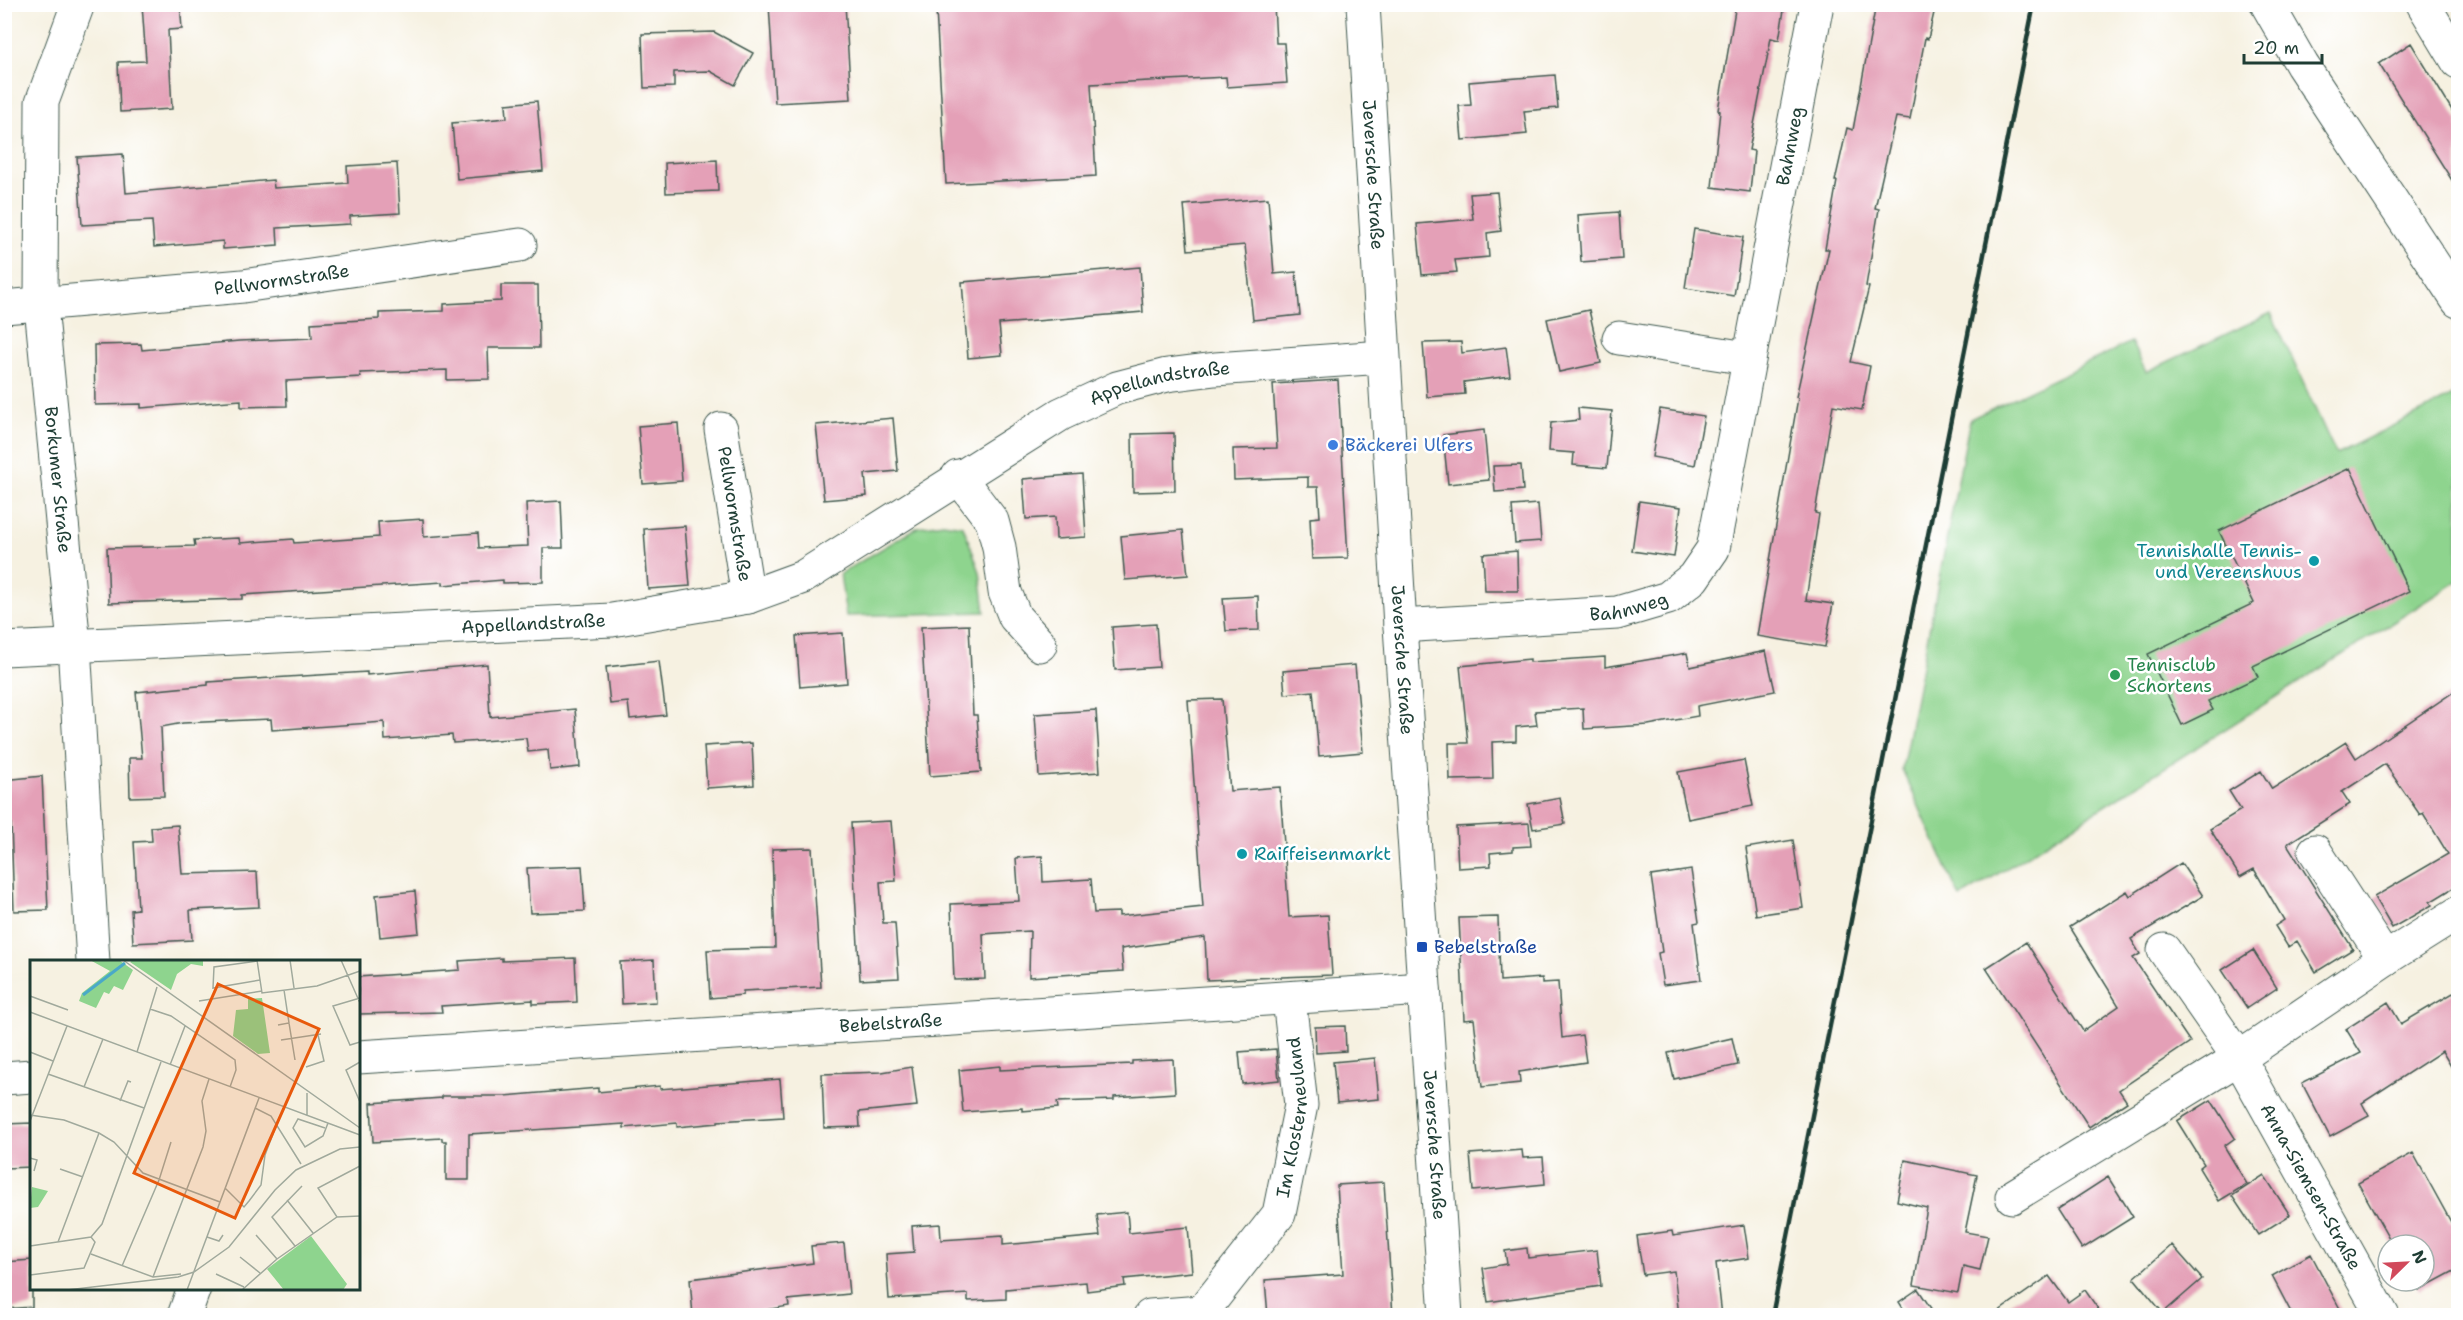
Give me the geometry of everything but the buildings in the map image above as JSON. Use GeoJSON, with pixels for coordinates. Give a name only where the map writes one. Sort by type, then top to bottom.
{"type":"FeatureCollection","features":[{"type":"Feature","properties":{"kind":"street","name":"Borkumer Straße"},"geometry":{"type":"LineString","coordinates":[[78,4],[42,102],[41,306],[74,645],[93,960]]}},
{"type":"Feature","properties":{"kind":"street","name":"Jeversche Straße"},"geometry":{"type":"LineString","coordinates":[[1362,4],[1400,626],[1446,1316]]}},
{"type":"Feature","properties":{"kind":"street","name":"Bahnweg"},"geometry":{"type":"LineString","coordinates":[[1400,626],[1617,613],[1668,598],[1693,578],[1713,549],[1747,358],[1817,4]]}},
{"type":"Feature","properties":{"kind":"street"},"geometry":{"type":"LineString","coordinates":[[2267,4],[2302,65],[2458,301]]}},
{"type":"Feature","properties":{"kind":"street"},"geometry":{"type":"LineString","coordinates":[[2423,4],[2458,62]]}},
{"type":"Feature","properties":{"kind":"street","name":"Pellwormstraße"},"geometry":{"type":"LineString","coordinates":[[4,307],[41,306],[243,286],[520,245]]}},
{"type":"Feature","properties":{"kind":"street"},"geometry":{"type":"LineString","coordinates":[[1619,338],[1747,358]]}},
{"type":"Feature","properties":{"kind":"street","name":"Appellandstraße"},"geometry":{"type":"LineString","coordinates":[[4,649],[612,620],[748,597],[803,577],[958,476],[1061,414],[1117,388],[1167,375],[1215,369],[1383,357]]}},
{"type":"Feature","properties":{"kind":"street","name":"Pellwormstraße"},"geometry":{"type":"LineString","coordinates":[[721,429],[748,597]]}},
{"type":"Feature","properties":{"kind":"street"},"geometry":{"type":"LineString","coordinates":[[958,476],[992,521],[999,547],[1005,592],[1015,617],[1040,645]]}},
{"type":"Feature","properties":{"kind":"street"},"geometry":{"type":"LineString","coordinates":[[2314,852],[2385,959]]}},
{"type":"Feature","properties":{"kind":"street"},"geometry":{"type":"LineString","coordinates":[[2012,1197],[2239,1058],[2385,959],[2458,913]]}},
{"type":"Feature","properties":{"kind":"street","name":"Anna-Siemsen-Straße"},"geometry":{"type":"LineString","coordinates":[[2164,950],[2239,1058],[2383,1316]]}},
{"type":"Feature","properties":{"kind":"street","name":"Bebelstraße"},"geometry":{"type":"LineString","coordinates":[[360,1057],[1424,989]]}},
{"type":"Feature","properties":{"kind":"street","name":"Im Klosterneuland"},"geometry":{"type":"LineString","coordinates":[[1200,1314],[1279,1214],[1301,1105],[1289,999]]}},
{"type":"Feature","properties":{"kind":"street"},"geometry":{"type":"LineString","coordinates":[[4,1078],[30,1076]]}},
{"type":"Feature","properties":{"kind":"street"},"geometry":{"type":"LineString","coordinates":[[184,1316],[193,1290]]}},
{"type":"Feature","properties":{"kind":"street"},"geometry":{"type":"LineString","coordinates":[[1150,1316],[1200,1314]]}},
{"type":"Feature","properties":{"kind":"green space","name":"Tennisclub Schortens"},"geometry":{"type":"Polygon","coordinates":[[[2271,313],[2336,454],[2453,396],[2458,407],[2458,581],[1960,898],[1902,769],[1970,419],[2131,342],[2146,372],[2271,313]]]}},
{"type":"Feature","properties":{"kind":"green space"},"geometry":{"type":"Polygon","coordinates":[[[943,523],[963,526],[980,572],[985,612],[846,616],[840,574],[918,527],[943,523]]]}},
{"type":"Feature","properties":{"kind":"railway"},"geometry":{"type":"LineString","coordinates":[[1772,1316],[2034,4]]}},
{"type":"Feature","properties":{"kind":"place","name":"Bäckerei Ulfers"},"geometry":{"type":"Point","coordinates":[1333,445]}},
{"type":"Feature","properties":{"kind":"place","name":"Tennishalle Tennis- und Vereenshuus"},"geometry":{"type":"Point","coordinates":[2314,561]}},
{"type":"Feature","properties":{"kind":"place","name":"Tennisclub Schortens"},"geometry":{"type":"Point","coordinates":[2115,675]}},
{"type":"Feature","properties":{"kind":"place","name":"Raiffeisenmarkt"},"geometry":{"type":"Point","coordinates":[1242,854]}},
{"type":"Feature","properties":{"kind":"place","name":"Bebelstraße"},"geometry":{"type":"Point","coordinates":[1422,947]}}]}
